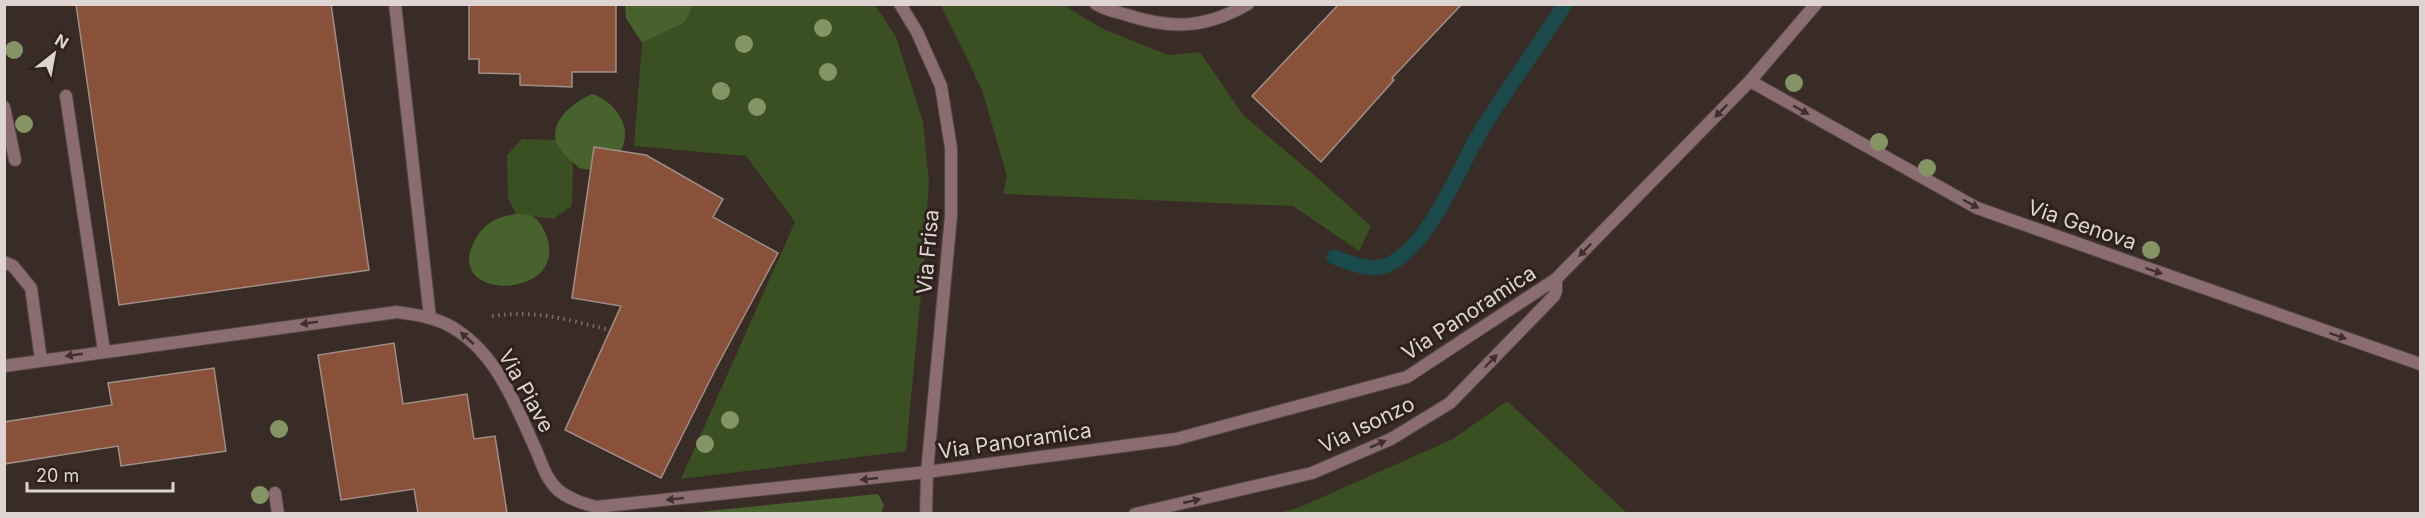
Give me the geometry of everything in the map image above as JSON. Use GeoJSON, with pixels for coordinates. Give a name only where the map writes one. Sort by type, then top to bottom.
{"type":"FeatureCollection","features":[{"type":"Feature","properties":{"kind":"street"},"geometry":{"type":"LineString","coordinates":[[395,4],[430,318]]}},
{"type":"Feature","properties":{"kind":"street","name":"Via Frisa"},"geometry":{"type":"LineString","coordinates":[[900,4],[917,32],[942,86],[951,148],[951,216],[927,472],[926,513]]}},
{"type":"Feature","properties":{"kind":"street"},"geometry":{"type":"LineString","coordinates":[[1096,4],[1152,23],[1192,26],[1231,14],[1248,4]]}},
{"type":"Feature","properties":{"kind":"street","name":"Via Panoramica"},"geometry":{"type":"LineString","coordinates":[[927,472],[1176,439],[1407,377],[1556,279],[1750,81],[1816,4]]}},
{"type":"Feature","properties":{"kind":"street","name":"Via Genova"},"geometry":{"type":"LineString","coordinates":[[1750,81],[1977,208],[2421,364]]}},
{"type":"Feature","properties":{"kind":"street"},"geometry":{"type":"LineString","coordinates":[[66,96],[104,351]]}},
{"type":"Feature","properties":{"kind":"street"},"geometry":{"type":"LineString","coordinates":[[4,107],[15,160]]}},
{"type":"Feature","properties":{"kind":"street"},"geometry":{"type":"LineString","coordinates":[[4,262],[13,266],[31,288],[41,360]]}},
{"type":"Feature","properties":{"kind":"street","name":"Via Isonzo"},"geometry":{"type":"LineString","coordinates":[[1136,513],[1312,473],[1391,439],[1450,403],[1554,296],[1557,291],[1556,279]]}},
{"type":"Feature","properties":{"kind":"street","name":"Via Piave"},"geometry":{"type":"LineString","coordinates":[[4,366],[397,312],[430,318],[458,331],[481,351],[504,382],[544,473],[558,489],[575,501],[596,507],[927,472]]}},
{"type":"Feature","properties":{"kind":"street"},"geometry":{"type":"LineString","coordinates":[[275,493],[278,513]]}},
{"type":"Feature","properties":{"kind":"path"},"geometry":{"type":"LineString","coordinates":[[458,331],[482,317],[520,313],[545,314],[610,330]]}},
{"type":"Feature","properties":{"kind":"green space"},"geometry":{"type":"Polygon","coordinates":[[[625,4],[693,5],[685,22],[642,43],[626,18],[625,4]]]}},
{"type":"Feature","properties":{"kind":"green space"},"geometry":{"type":"Polygon","coordinates":[[[693,5],[875,5],[896,37],[923,122],[929,182],[906,451],[681,479],[795,222],[746,156],[634,146],[642,43],[685,22],[693,5]]]}},
{"type":"Feature","properties":{"kind":"green space"},"geometry":{"type":"Polygon","coordinates":[[[941,5],[1064,5],[1101,28],[1168,55],[1200,52],[1243,115],[1371,226],[1359,251],[1293,206],[1003,194],[1007,176],[982,90],[941,5]]]}},
{"type":"Feature","properties":{"kind":"green space"},"geometry":{"type":"Polygon","coordinates":[[[592,94],[607,102],[615,110],[624,126],[625,140],[620,153],[610,164],[604,168],[588,170],[579,168],[561,151],[555,136],[559,120],[564,113],[592,94]]]}},
{"type":"Feature","properties":{"kind":"green space"},"geometry":{"type":"Polygon","coordinates":[[[522,139],[556,140],[573,163],[572,206],[553,219],[516,214],[508,198],[507,155],[522,139]]]}},
{"type":"Feature","properties":{"kind":"green space"},"geometry":{"type":"Polygon","coordinates":[[[516,214],[532,216],[544,229],[548,240],[549,255],[543,270],[531,280],[515,285],[498,285],[483,281],[473,272],[469,259],[475,240],[492,221],[516,214]]]}},
{"type":"Feature","properties":{"kind":"green space"},"geometry":{"type":"Polygon","coordinates":[[[1507,401],[1627,513],[1278,513],[1298,508],[1453,439],[1507,401]]]}},
{"type":"Feature","properties":{"kind":"green space"},"geometry":{"type":"Polygon","coordinates":[[[878,494],[884,505],[881,513],[688,513],[878,494]]]}},
{"type":"Feature","properties":{"kind":"building"},"geometry":{"type":"Polygon","coordinates":[[[76,4],[331,4],[369,270],[119,305],[76,4]]]}},
{"type":"Feature","properties":{"kind":"building"},"geometry":{"type":"Polygon","coordinates":[[[469,4],[616,4],[616,72],[572,72],[572,87],[520,85],[520,74],[479,73],[479,59],[469,59],[469,4]]]}},
{"type":"Feature","properties":{"kind":"building"},"geometry":{"type":"Polygon","coordinates":[[[1339,4],[1462,4],[1392,78],[1394,80],[1321,162],[1252,96],[1339,4]]]}},
{"type":"Feature","properties":{"kind":"building"},"geometry":{"type":"Polygon","coordinates":[[[594,147],[646,155],[723,199],[713,217],[778,253],[715,370],[661,478],[565,430],[621,306],[572,298],[594,147]]]}},
{"type":"Feature","properties":{"kind":"building"},"geometry":{"type":"Polygon","coordinates":[[[394,343],[403,404],[467,394],[474,439],[495,436],[507,513],[418,513],[414,489],[341,500],[318,355],[394,343]]]}},
{"type":"Feature","properties":{"kind":"building"},"geometry":{"type":"Polygon","coordinates":[[[214,368],[226,451],[121,466],[118,446],[4,464],[4,422],[112,405],[108,383],[214,368]]]}},
{"type":"Feature","properties":{"kind":"waterway"},"geometry":{"type":"LineString","coordinates":[[1334,257],[1361,266],[1381,267],[1402,256],[1416,242],[1441,206],[1491,115],[1565,4]]}}]}
